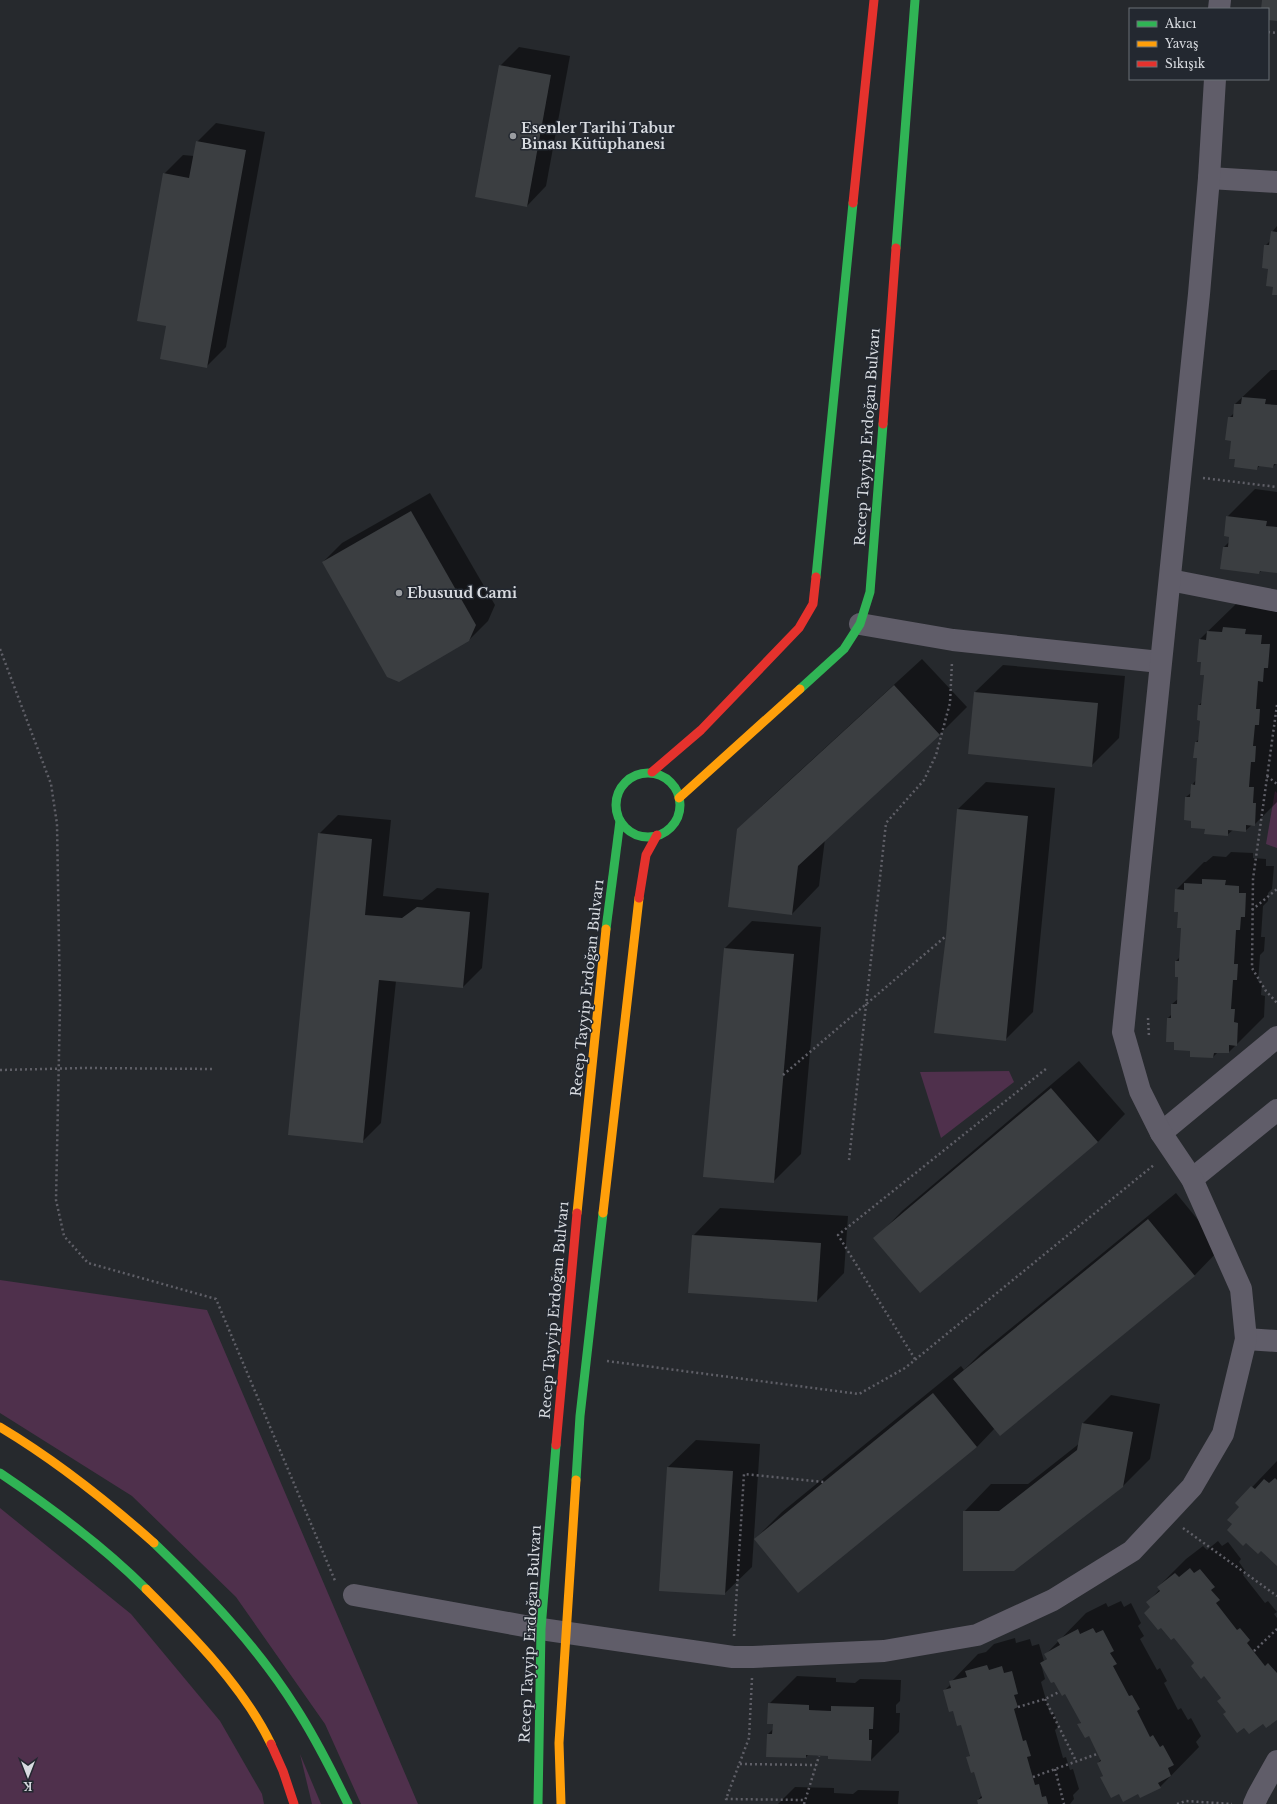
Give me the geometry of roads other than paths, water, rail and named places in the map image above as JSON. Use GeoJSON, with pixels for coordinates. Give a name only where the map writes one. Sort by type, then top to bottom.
{"type":"FeatureCollection","features":[{"type":"Feature","properties":{"kind":"main road"},"geometry":{"type":"LineString","coordinates":[[652,772],[701,730],[799,628],[813,604],[874,0]]}},
{"type":"Feature","properties":{"kind":"main road","name":"Recep Tayyip Erdoğan Bulvarı"},"geometry":{"type":"LineString","coordinates":[[679,798],[844,649],[860,624],[870,592],[915,0]]}},
{"type":"Feature","properties":{"kind":"main road"},"geometry":{"type":"LineString","coordinates":[[652,772],[664,777],[674,786],[679,798],[679,812],[674,824],[663,833],[651,837],[639,836],[628,830],[620,821],[616,810],[616,798],[620,787],[629,778],[640,773],[652,772]]}},
{"type":"Feature","properties":{"kind":"main road","name":"Recep Tayyip Erdoğan Bulvarı"},"geometry":{"type":"LineString","coordinates":[[538,1804],[541,1629],[563,1355],[610,891],[620,821]]}},
{"type":"Feature","properties":{"kind":"main road"},"geometry":{"type":"LineString","coordinates":[[562,1804],[559,1743],[580,1416],[641,877],[646,855],[657,835]]}},
{"type":"Feature","properties":{"kind":"main road"},"geometry":{"type":"LineString","coordinates":[[0,1427],[18,1438],[98,1495],[151,1540],[204,1591],[248,1641],[283,1687],[315,1738],[337,1778],[348,1804]]}},
{"type":"Feature","properties":{"kind":"main road"},"geometry":{"type":"LineString","coordinates":[[0,1473],[38,1497],[114,1559],[155,1597],[192,1636],[240,1693],[268,1738],[285,1774],[294,1804]]}},
{"type":"Feature","properties":{"kind":"street"},"geometry":{"type":"LineString","coordinates":[[346,1591],[541,1629],[743,1657],[884,1651],[977,1634],[1059,1596],[1132,1551],[1192,1488],[1223,1434],[1246,1339],[1241,1289],[1192,1179],[1167,1141],[1140,1091],[1123,1032],[1160,662],[1170,580],[1209,178],[1215,80]]}},
{"type":"Feature","properties":{"kind":"street"},"geometry":{"type":"LineString","coordinates":[[1209,178],[1277,182]]}},
{"type":"Feature","properties":{"kind":"street"},"geometry":{"type":"LineString","coordinates":[[1170,580],[1277,601]]}},
{"type":"Feature","properties":{"kind":"street"},"geometry":{"type":"LineString","coordinates":[[860,624],[953,640],[1160,662]]}},
{"type":"Feature","properties":{"kind":"street"},"geometry":{"type":"LineString","coordinates":[[1167,1141],[1277,1037]]}},
{"type":"Feature","properties":{"kind":"street"},"geometry":{"type":"LineString","coordinates":[[1192,1179],[1277,1110]]}},
{"type":"Feature","properties":{"kind":"street"},"geometry":{"type":"LineString","coordinates":[[1246,1339],[1277,1340]]}},
{"type":"Feature","properties":{"kind":"street"},"geometry":{"type":"LineString","coordinates":[[1254,1804],[1277,1761]]}},
{"type":"Feature","properties":{"kind":"place","name":"Esenler Tarihi Tabur Binası Kütüphanesi"},"geometry":{"type":"Point","coordinates":[513,136]}},
{"type":"Feature","properties":{"kind":"place","name":"Ebusuud Cami"},"geometry":{"type":"Point","coordinates":[399,593]}}]}
